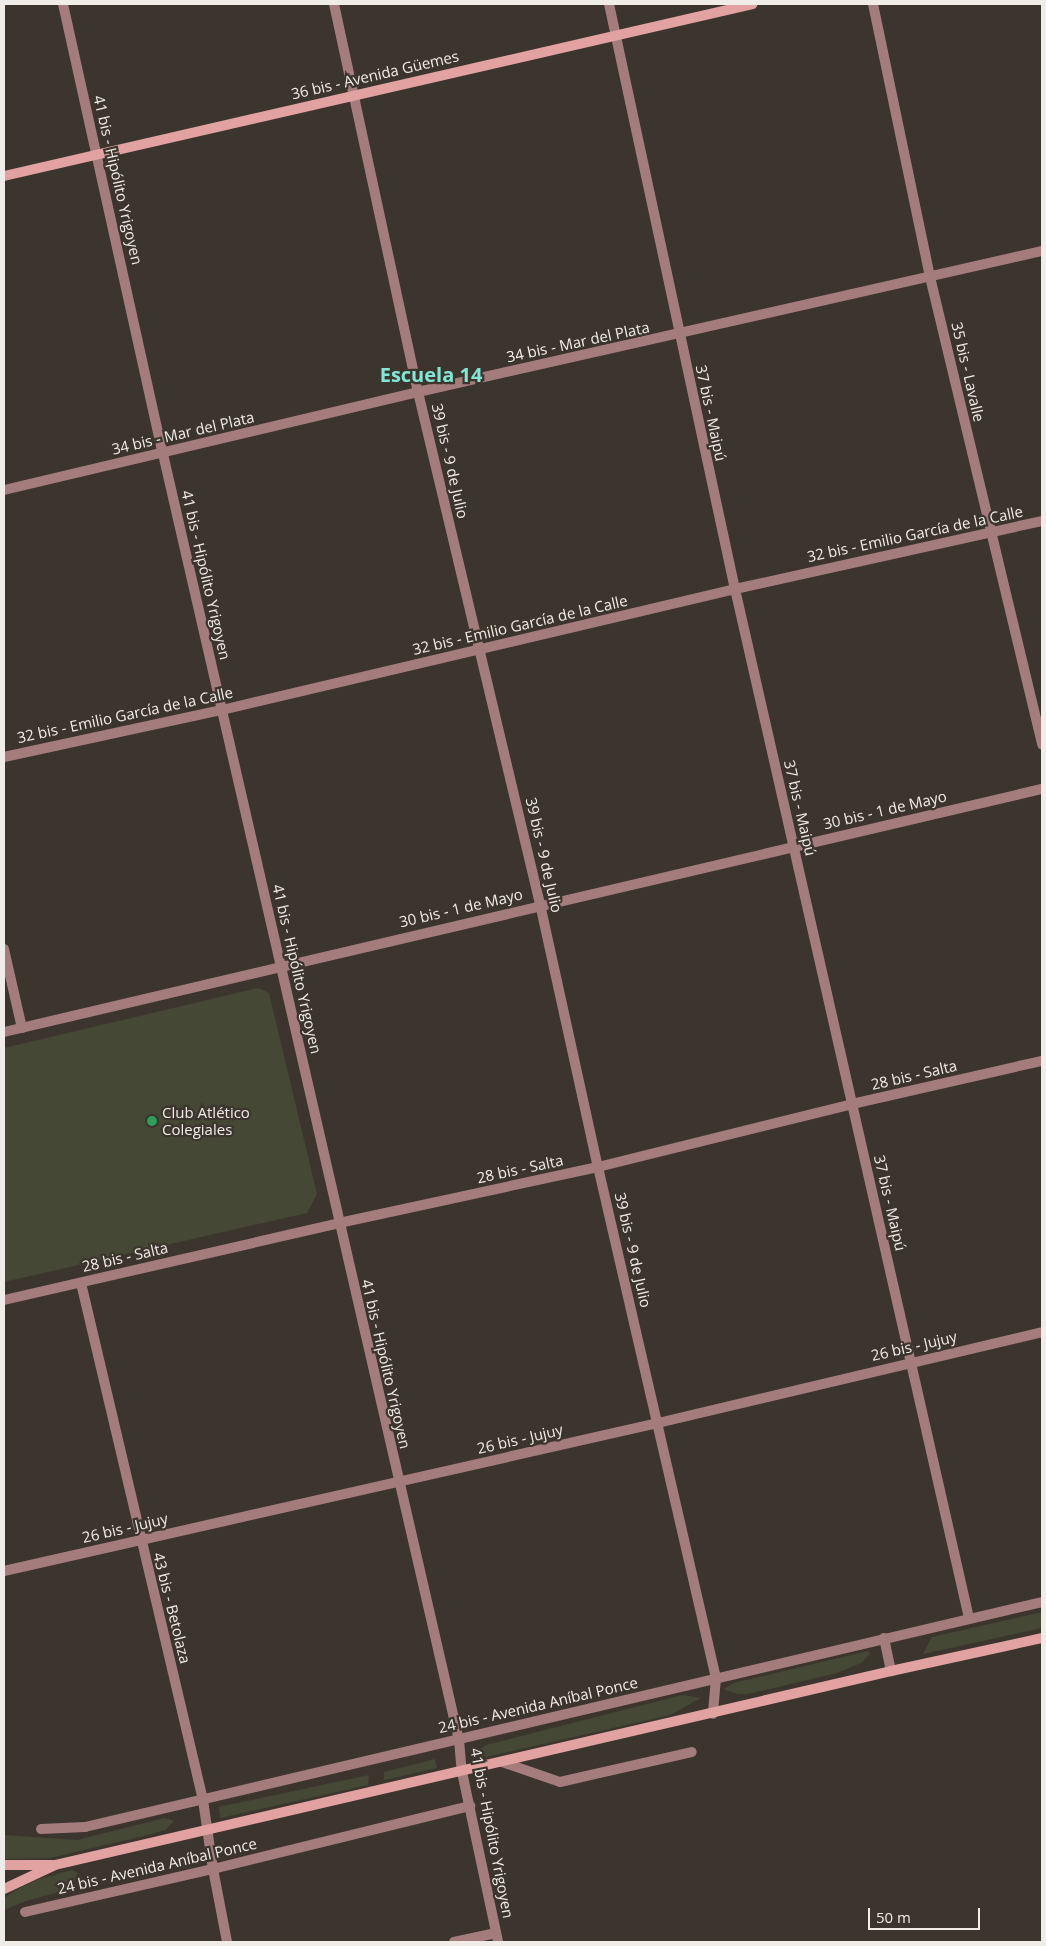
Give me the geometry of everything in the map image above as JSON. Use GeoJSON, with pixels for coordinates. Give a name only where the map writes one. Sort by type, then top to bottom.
{"type":"FeatureCollection","features":[{"type":"Feature","properties":{"kind":"main road","name":"36 bis - Avenida Güemes"},"geometry":{"type":"LineString","coordinates":[[4,176],[753,4]]}},
{"type":"Feature","properties":{"kind":"main road","name":"24 bis - Avenida Aníbal Ponce"},"geometry":{"type":"LineString","coordinates":[[4,1889],[55,1865],[713,1714],[891,1671],[1042,1638]]}},
{"type":"Feature","properties":{"kind":"main road","name":"24 bis - Avenida Aníbal Ponce"},"geometry":{"type":"LineString","coordinates":[[4,1865],[55,1865]]}},
{"type":"Feature","properties":{"kind":"street","name":"41 bis - Hipólito Yrigoyen"},"geometry":{"type":"LineString","coordinates":[[63,4],[338,1223],[459,1740],[462,1772],[497,1938]]}},
{"type":"Feature","properties":{"kind":"street","name":"39 bis - 9 de Julio"},"geometry":{"type":"LineString","coordinates":[[334,4],[418,392],[540,904],[598,1167],[716,1678],[713,1714]]}},
{"type":"Feature","properties":{"kind":"street","name":"37 bis - Maipú"},"geometry":{"type":"LineString","coordinates":[[609,4],[678,335],[969,1618]]}},
{"type":"Feature","properties":{"kind":"street","name":"35 bis - Lavalle"},"geometry":{"type":"LineString","coordinates":[[873,4],[930,277],[1042,745]]}},
{"type":"Feature","properties":{"kind":"street","name":"34 bis - Mar del Plata"},"geometry":{"type":"LineString","coordinates":[[4,490],[163,454],[418,392],[678,335],[1042,251]]}},
{"type":"Feature","properties":{"kind":"street","name":"32 bis - Emilio García de la Calle"},"geometry":{"type":"LineString","coordinates":[[4,757],[222,710],[735,589],[1042,521]]}},
{"type":"Feature","properties":{"kind":"street","name":"30 bis - 1 de Mayo"},"geometry":{"type":"LineString","coordinates":[[4,1032],[540,904],[1042,789]]}},
{"type":"Feature","properties":{"kind":"street"},"geometry":{"type":"LineString","coordinates":[[4,949],[22,1028]]}},
{"type":"Feature","properties":{"kind":"street","name":"28 bis - Salta"},"geometry":{"type":"LineString","coordinates":[[4,1300],[338,1223],[598,1167],[852,1104],[1042,1061]]}},
{"type":"Feature","properties":{"kind":"street","name":"43 bis - Betolaza"},"geometry":{"type":"LineString","coordinates":[[81,1283],[140,1540],[203,1800],[212,1869],[227,1942]]}},
{"type":"Feature","properties":{"kind":"street","name":"26 bis - Jujuy"},"geometry":{"type":"LineString","coordinates":[[4,1571],[398,1483],[1042,1332]]}},
{"type":"Feature","properties":{"kind":"street","name":"24 bis - Avenida Aníbal Ponce"},"geometry":{"type":"LineString","coordinates":[[40,1829],[85,1827],[1042,1602]]}},
{"type":"Feature","properties":{"kind":"street"},"geometry":{"type":"LineString","coordinates":[[884,1638],[891,1671]]}},
{"type":"Feature","properties":{"kind":"street"},"geometry":{"type":"LineString","coordinates":[[502,1762],[560,1782],[692,1752]]}},
{"type":"Feature","properties":{"kind":"street","name":"24 bis - Avenida Aníbal Ponce"},"geometry":{"type":"LineString","coordinates":[[25,1912],[212,1869],[470,1806]]}},
{"type":"Feature","properties":{"kind":"street"},"geometry":{"type":"LineString","coordinates":[[454,1942],[497,1938]]}},
{"type":"Feature","properties":{"kind":"green space","name":"Club Atlético Colegiales"},"geometry":{"type":"Polygon","coordinates":[[[258,988],[269,993],[317,1194],[307,1213],[4,1282],[4,1048],[258,988]]]}},
{"type":"Feature","properties":{"kind":"green space"},"geometry":{"type":"Polygon","coordinates":[[[1042,1612],[1042,1628],[923,1654],[932,1637],[1042,1612]]]}},
{"type":"Feature","properties":{"kind":"green space"},"geometry":{"type":"Polygon","coordinates":[[[868,1651],[870,1654],[861,1663],[837,1673],[748,1694],[738,1694],[723,1689],[734,1683],[868,1651]]]}},
{"type":"Feature","properties":{"kind":"green space"},"geometry":{"type":"Polygon","coordinates":[[[682,1695],[701,1698],[670,1715],[486,1757],[473,1754],[486,1745],[682,1695]]]}},
{"type":"Feature","properties":{"kind":"green space"},"geometry":{"type":"Polygon","coordinates":[[[435,1759],[437,1768],[384,1780],[384,1772],[435,1759]]]}},
{"type":"Feature","properties":{"kind":"green space"},"geometry":{"type":"Polygon","coordinates":[[[369,1775],[368,1785],[220,1818],[219,1807],[369,1775]]]}},
{"type":"Feature","properties":{"kind":"green space"},"geometry":{"type":"Polygon","coordinates":[[[165,1818],[174,1821],[165,1830],[152,1834],[50,1858],[4,1859],[4,1835],[77,1840],[165,1818]]]}},
{"type":"Feature","properties":{"kind":"green space"},"geometry":{"type":"Polygon","coordinates":[[[72,1870],[78,1873],[73,1884],[63,1891],[26,1901],[4,1910],[4,1898],[18,1889],[39,1879],[72,1870]]]}},
{"type":"Feature","properties":{"kind":"place","name":"Club Atlético Colegiales"},"geometry":{"type":"Point","coordinates":[152,1121]}},
{"type":"Feature","properties":{"kind":"district","name":"Escuela 14"},"geometry":{"type":"Point","coordinates":[431,374]}}]}
